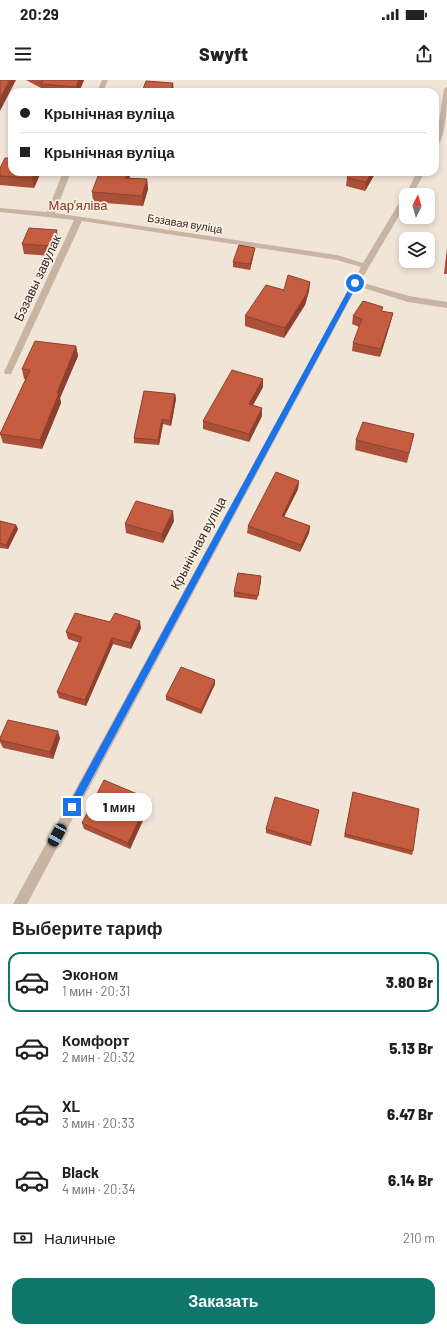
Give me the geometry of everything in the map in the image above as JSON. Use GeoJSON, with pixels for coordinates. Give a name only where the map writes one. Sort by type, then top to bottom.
{"type":"FeatureCollection","features":[{"type":"Feature","properties":{"kind":"street"},"geometry":{"type":"LineString","coordinates":[[439,141],[447,89]]}},
{"type":"Feature","properties":{"kind":"street"},"geometry":{"type":"LineString","coordinates":[[50,215],[65,176]]}},
{"type":"Feature","properties":{"kind":"street"},"geometry":{"type":"LineString","coordinates":[[412,188],[419,176]]}},
{"type":"Feature","properties":{"kind":"street","name":"Бэзавая вуліца"},"geometry":{"type":"LineString","coordinates":[[0,210],[79,218],[337,258],[366,266]]}},
{"type":"Feature","properties":{"kind":"street","name":"Крынічная вуліца"},"geometry":{"type":"LineString","coordinates":[[20,904],[355,283],[399,210]]}},
{"type":"Feature","properties":{"kind":"street","name":"Бэзавы завулак"},"geometry":{"type":"LineString","coordinates":[[8,372],[79,218]]}},
{"type":"Feature","properties":{"kind":"street"},"geometry":{"type":"LineString","coordinates":[[355,283],[408,299],[447,305]]}},
{"type":"Feature","properties":{"kind":"building"},"geometry":{"type":"Polygon","coordinates":[[[0,80],[10,80],[0,98],[0,80]]]}},
{"type":"Feature","properties":{"kind":"building"},"geometry":{"type":"Polygon","coordinates":[[[43,80],[79,80],[76,87],[41,84],[43,80]]]}},
{"type":"Feature","properties":{"kind":"building"},"geometry":{"type":"Polygon","coordinates":[[[146,81],[173,83],[171,88],[143,88],[146,81]]]}},
{"type":"Feature","properties":{"kind":"building"},"geometry":{"type":"Polygon","coordinates":[[[5,158],[8,158],[8,176],[33,176],[32,178],[0,176],[0,168],[5,158]]]}},
{"type":"Feature","properties":{"kind":"building"},"geometry":{"type":"Polygon","coordinates":[[[98,176],[126,176],[125,178],[147,179],[142,196],[92,192],[98,176]]]}},
{"type":"Feature","properties":{"kind":"building"},"geometry":{"type":"Polygon","coordinates":[[[348,176],[370,176],[366,182],[347,178],[348,176]]]}},
{"type":"Feature","properties":{"kind":"building"},"geometry":{"type":"Polygon","coordinates":[[[29,228],[57,230],[50,246],[22,244],[29,228]]]}},
{"type":"Feature","properties":{"kind":"building"},"geometry":{"type":"Polygon","coordinates":[[[239,245],[255,248],[250,264],[233,262],[239,245]]]}},
{"type":"Feature","properties":{"kind":"building"},"geometry":{"type":"Polygon","coordinates":[[[288,275],[310,282],[306,295],[285,328],[245,316],[266,285],[284,290],[288,275]]]}},
{"type":"Feature","properties":{"kind":"building"},"geometry":{"type":"Polygon","coordinates":[[[363,301],[383,307],[381,311],[393,313],[381,349],[353,343],[362,319],[353,316],[363,301]]]}},
{"type":"Feature","properties":{"kind":"building"},"geometry":{"type":"Polygon","coordinates":[[[35,341],[76,346],[40,440],[0,434],[30,370],[22,369],[35,341]]]}},
{"type":"Feature","properties":{"kind":"building"},"geometry":{"type":"Polygon","coordinates":[[[232,370],[263,379],[249,404],[262,408],[249,434],[203,421],[232,370]]]}},
{"type":"Feature","properties":{"kind":"building"},"geometry":{"type":"Polygon","coordinates":[[[144,391],[175,394],[170,421],[162,419],[158,440],[134,438],[144,391]]]}},
{"type":"Feature","properties":{"kind":"building"},"geometry":{"type":"Polygon","coordinates":[[[363,422],[414,434],[409,453],[356,440],[363,422]]]}},
{"type":"Feature","properties":{"kind":"building"},"geometry":{"type":"Polygon","coordinates":[[[276,472],[299,481],[282,516],[310,526],[301,545],[248,526],[276,472]]]}},
{"type":"Feature","properties":{"kind":"building"},"geometry":{"type":"Polygon","coordinates":[[[136,501],[173,511],[162,534],[125,524],[136,501]]]}},
{"type":"Feature","properties":{"kind":"building"},"geometry":{"type":"Polygon","coordinates":[[[0,521],[16,525],[6,545],[0,543],[0,521]]]}},
{"type":"Feature","properties":{"kind":"building"},"geometry":{"type":"Polygon","coordinates":[[[238,573],[261,576],[258,596],[234,592],[238,573]]]}},
{"type":"Feature","properties":{"kind":"building"},"geometry":{"type":"Polygon","coordinates":[[[75,613],[110,622],[115,613],[140,621],[130,643],[112,638],[85,700],[57,692],[82,637],[66,632],[75,613]]]}},
{"type":"Feature","properties":{"kind":"building"},"geometry":{"type":"Polygon","coordinates":[[[181,667],[215,680],[201,710],[166,696],[181,667]]]}},
{"type":"Feature","properties":{"kind":"building"},"geometry":{"type":"Polygon","coordinates":[[[8,720],[58,731],[50,752],[0,740],[8,720]]]}},
{"type":"Feature","properties":{"kind":"building"},"geometry":{"type":"Polygon","coordinates":[[[104,780],[149,799],[128,843],[82,823],[104,780]]]}},
{"type":"Feature","properties":{"kind":"building"},"geometry":{"type":"Polygon","coordinates":[[[353,792],[419,809],[413,851],[345,834],[353,792]]]}},
{"type":"Feature","properties":{"kind":"building"},"geometry":{"type":"Polygon","coordinates":[[[275,797],[319,810],[311,843],[266,829],[275,797]]]}},
{"type":"Feature","properties":{"kind":"district","name":"Марʼяліва"},"geometry":{"type":"Point","coordinates":[78,205]}},
{"type":"Feature","properties":{"kind":"route"},"geometry":{"type":"LineString","coordinates":[[72,807],[355,283]]}}]}
